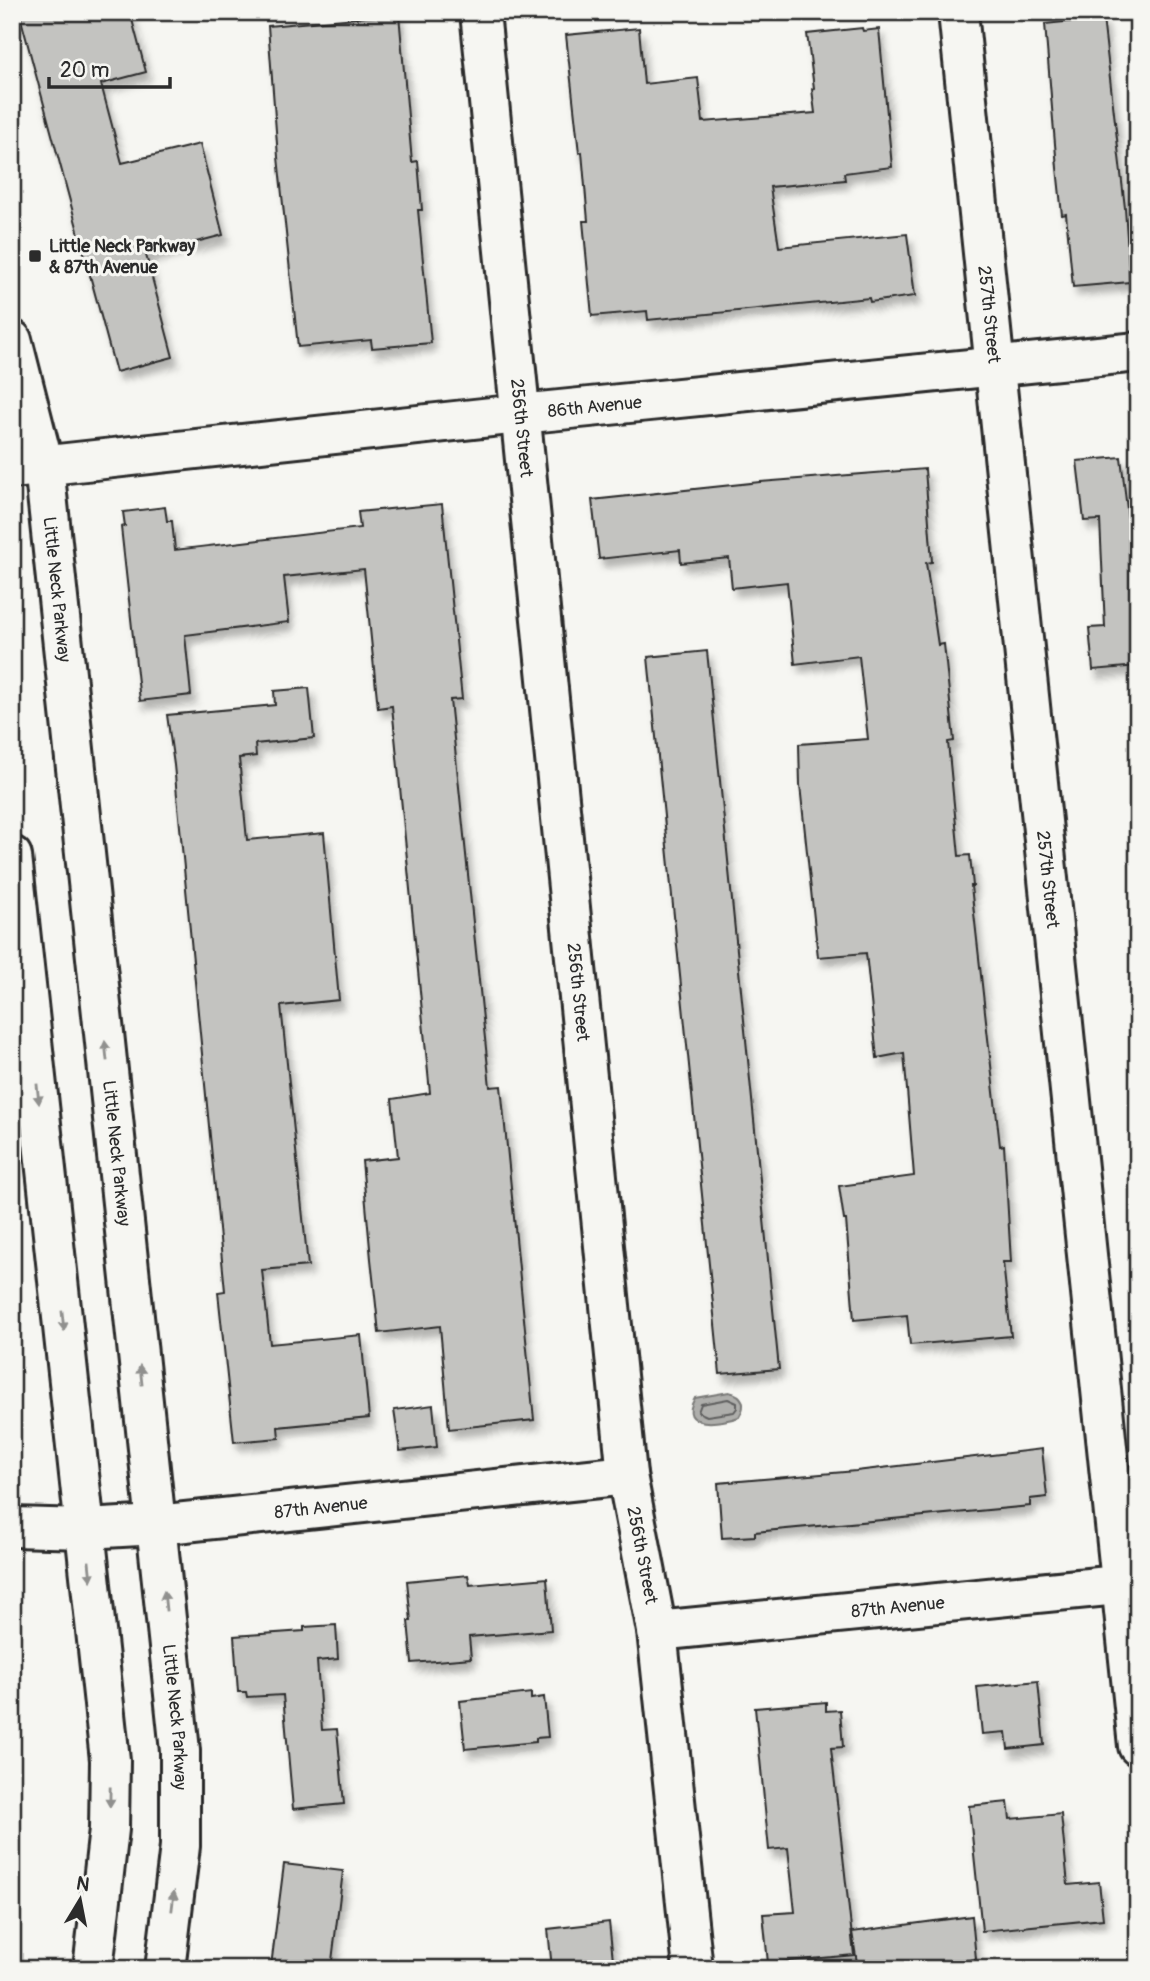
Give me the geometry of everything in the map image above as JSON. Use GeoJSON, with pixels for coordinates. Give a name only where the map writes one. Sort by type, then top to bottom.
{"type":"FeatureCollection","features":[{"type":"Feature","properties":{"kind":"street","name":"256th Street"},"geometry":{"type":"LineString","coordinates":[[480,12],[627,1475],[657,1631],[693,1969]]}},
{"type":"Feature","properties":{"kind":"street","name":"257th Street"},"geometry":{"type":"LineString","coordinates":[[958,12],[994,366],[1130,1584],[1138,1746]]}},
{"type":"Feature","properties":{"kind":"street","name":"Little Neck Parkway"},"geometry":{"type":"LineString","coordinates":[[12,340],[157,1525],[180,1751],[180,1846],[165,1969]]}},
{"type":"Feature","properties":{"kind":"street","name":"86th Avenue"},"geometry":{"type":"LineString","coordinates":[[28,468],[520,414],[1138,352]]}},
{"type":"Feature","properties":{"kind":"street"},"geometry":{"type":"LineString","coordinates":[[12,856],[110,1760],[109,1829],[93,1969]]}},
{"type":"Feature","properties":{"kind":"street","name":"87th Avenue"},"geometry":{"type":"LineString","coordinates":[[12,1527],[86,1529],[157,1525],[627,1475]]}},
{"type":"Feature","properties":{"kind":"street","name":"87th Avenue"},"geometry":{"type":"LineString","coordinates":[[657,1631],[1130,1584]]}},
{"type":"Feature","properties":{"kind":"water"},"geometry":{"type":"Polygon","coordinates":[[[729,1392],[738,1395],[742,1401],[743,1408],[739,1417],[704,1422],[696,1420],[692,1415],[691,1408],[695,1398],[729,1392]]]}},
{"type":"Feature","properties":{"kind":"building"},"geometry":{"type":"Polygon","coordinates":[[[19,12],[130,12],[146,72],[101,84],[122,163],[200,144],[223,235],[146,255],[173,357],[116,372],[19,12]]]}},
{"type":"Feature","properties":{"kind":"building"},"geometry":{"type":"Polygon","coordinates":[[[399,14],[412,162],[418,161],[422,210],[418,210],[431,343],[372,348],[371,340],[298,347],[278,157],[268,26],[399,14]]]}},
{"type":"Feature","properties":{"kind":"building"},"geometry":{"type":"Polygon","coordinates":[[[1103,18],[1125,208],[1130,282],[1073,287],[1066,214],[1062,215],[1045,24],[1103,18]]]}},
{"type":"Feature","properties":{"kind":"building"},"geometry":{"type":"Polygon","coordinates":[[[639,28],[644,84],[698,78],[703,122],[815,113],[807,34],[862,28],[863,31],[879,29],[892,167],[844,173],[845,180],[770,187],[779,247],[907,234],[915,296],[870,302],[869,298],[648,320],[647,311],[592,316],[583,221],[588,221],[582,152],[579,153],[566,35],[639,28]]]}},
{"type":"Feature","properties":{"kind":"building"},"geometry":{"type":"Polygon","coordinates":[[[1121,457],[1134,571],[1138,571],[1138,666],[1093,670],[1089,628],[1105,627],[1100,520],[1084,521],[1077,461],[1121,457]]]}},
{"type":"Feature","properties":{"kind":"building"},"geometry":{"type":"Polygon","coordinates":[[[925,469],[932,562],[926,563],[938,645],[944,644],[954,741],[948,742],[959,856],[970,855],[971,886],[1000,1146],[1004,1145],[1011,1262],[1003,1262],[1011,1336],[910,1345],[907,1315],[854,1320],[846,1220],[839,1186],[914,1176],[904,1053],[877,1058],[866,953],[818,957],[800,785],[799,744],[868,739],[859,656],[795,664],[787,582],[732,588],[729,558],[681,563],[680,550],[599,559],[592,500],[760,482],[925,469]]]}},
{"type":"Feature","properties":{"kind":"building"},"geometry":{"type":"Polygon","coordinates":[[[442,504],[462,699],[450,700],[490,1087],[501,1086],[534,1420],[449,1429],[440,1326],[379,1333],[371,1259],[362,1161],[398,1157],[392,1099],[430,1093],[392,706],[378,708],[364,569],[284,577],[289,622],[185,635],[191,695],[140,701],[121,527],[125,526],[123,512],[165,507],[167,521],[172,521],[175,550],[360,528],[358,512],[442,504]]]}},
{"type":"Feature","properties":{"kind":"building"},"geometry":{"type":"Polygon","coordinates":[[[707,651],[779,1369],[720,1374],[648,657],[707,651]]]}},
{"type":"Feature","properties":{"kind":"building"},"geometry":{"type":"Polygon","coordinates":[[[309,688],[314,738],[255,744],[256,756],[239,758],[247,840],[324,833],[339,1000],[281,1006],[308,1266],[262,1270],[270,1344],[361,1335],[369,1418],[278,1427],[279,1438],[234,1442],[218,1292],[225,1291],[167,715],[275,705],[274,691],[309,688]]]}},
{"type":"Feature","properties":{"kind":"building"},"geometry":{"type":"Polygon","coordinates":[[[433,1405],[437,1447],[400,1451],[394,1410],[433,1405]]]}},
{"type":"Feature","properties":{"kind":"building"},"geometry":{"type":"Polygon","coordinates":[[[1042,1449],[1047,1497],[1030,1499],[1030,1506],[755,1532],[755,1536],[722,1538],[718,1483],[856,1471],[1042,1449]]]}},
{"type":"Feature","properties":{"kind":"building"},"geometry":{"type":"Polygon","coordinates":[[[468,1575],[470,1585],[547,1578],[551,1630],[469,1637],[471,1658],[412,1663],[407,1581],[468,1575]]]}},
{"type":"Feature","properties":{"kind":"building"},"geometry":{"type":"Polygon","coordinates":[[[336,1625],[338,1659],[317,1661],[322,1730],[337,1729],[344,1804],[293,1809],[283,1695],[247,1697],[246,1692],[238,1692],[234,1636],[304,1631],[304,1627],[336,1625]]]}},
{"type":"Feature","properties":{"kind":"building"},"geometry":{"type":"Polygon","coordinates":[[[1038,1681],[1044,1745],[1008,1749],[1006,1732],[982,1734],[977,1687],[1038,1681]]]}},
{"type":"Feature","properties":{"kind":"building"},"geometry":{"type":"Polygon","coordinates":[[[531,1693],[531,1699],[544,1697],[548,1737],[536,1738],[536,1742],[465,1749],[460,1701],[531,1693]]]}},
{"type":"Feature","properties":{"kind":"building"},"geometry":{"type":"Polygon","coordinates":[[[826,1702],[826,1711],[840,1710],[843,1747],[831,1748],[854,1955],[768,1963],[763,1914],[795,1912],[788,1848],[769,1850],[755,1708],[826,1702]]]}},
{"type":"Feature","properties":{"kind":"building"},"geometry":{"type":"Polygon","coordinates":[[[1008,1802],[1010,1819],[1061,1814],[1068,1885],[1099,1882],[1103,1919],[982,1931],[969,1806],[1008,1802]]]}},
{"type":"Feature","properties":{"kind":"building"},"geometry":{"type":"Polygon","coordinates":[[[284,1864],[343,1871],[331,1969],[281,1969],[271,1966],[284,1864]]]}},
{"type":"Feature","properties":{"kind":"building"},"geometry":{"type":"Polygon","coordinates":[[[972,1916],[976,1959],[904,1969],[858,1969],[852,1932],[972,1916]]]}},
{"type":"Feature","properties":{"kind":"building"},"geometry":{"type":"Polygon","coordinates":[[[609,1922],[614,1969],[552,1969],[548,1929],[609,1922]]]}},
{"type":"Feature","properties":{"kind":"place","name":"Little Neck Parkway & 87th Avenue"},"geometry":{"type":"Point","coordinates":[35,256]}}]}
